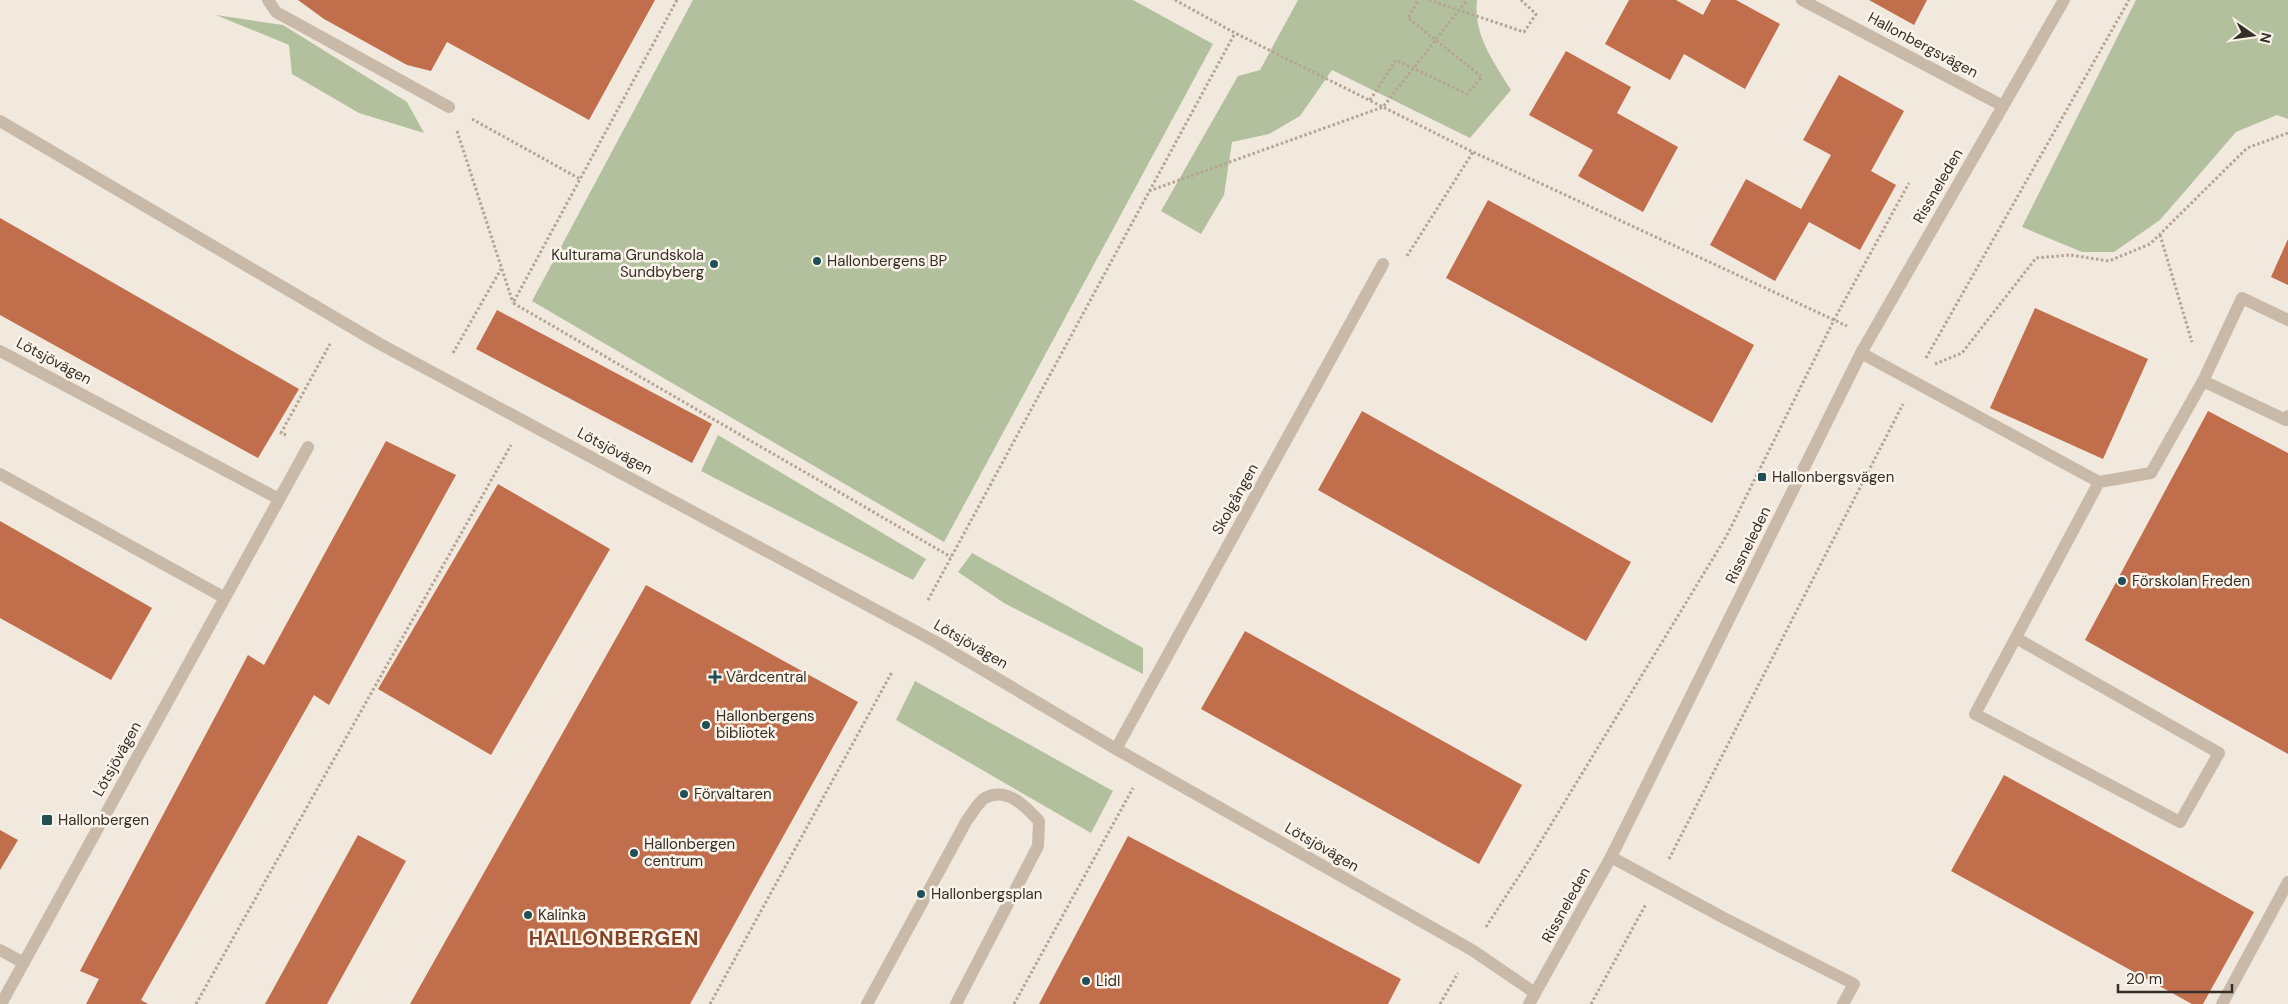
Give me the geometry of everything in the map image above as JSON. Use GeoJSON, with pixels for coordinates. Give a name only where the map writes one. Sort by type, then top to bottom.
{"type":"FeatureCollection","features":[{"type":"Feature","properties":{"kind":"street"},"geometry":{"type":"LineString","coordinates":[[268,0],[276,12],[449,107]]}},
{"type":"Feature","properties":{"kind":"street","name":"Hallonbergsvägen"},"geometry":{"type":"LineString","coordinates":[[1802,0],[2003,106]]}},
{"type":"Feature","properties":{"kind":"street","name":"Rissneleden"},"geometry":{"type":"LineString","coordinates":[[1532,999],[1611,857],[1861,353],[2064,0]]}},
{"type":"Feature","properties":{"kind":"street","name":"Lötsjövägen"},"geometry":{"type":"LineString","coordinates":[[0,120],[380,344],[934,641],[1145,766],[1472,950],[1532,999]]}},
{"type":"Feature","properties":{"kind":"street","name":"Skolgången"},"geometry":{"type":"LineString","coordinates":[[1116,749],[1383,264]]}},
{"type":"Feature","properties":{"kind":"street"},"geometry":{"type":"LineString","coordinates":[[1861,353],[2098,482],[2151,473],[2203,381],[2242,298],[2288,320]]}},
{"type":"Feature","properties":{"kind":"street","name":"Lötsjövägen"},"geometry":{"type":"LineString","coordinates":[[0,351],[279,499]]}},
{"type":"Feature","properties":{"kind":"street"},"geometry":{"type":"LineString","coordinates":[[2203,381],[2286,420],[2288,416]]}},
{"type":"Feature","properties":{"kind":"street","name":"Lötsjövägen"},"geometry":{"type":"LineString","coordinates":[[1,1004],[308,447]]}},
{"type":"Feature","properties":{"kind":"street"},"geometry":{"type":"LineString","coordinates":[[0,474],[225,598]]}},
{"type":"Feature","properties":{"kind":"street"},"geometry":{"type":"LineString","coordinates":[[2016,638],[2219,753],[2180,822],[1975,714],[2098,482]]}},
{"type":"Feature","properties":{"kind":"street"},"geometry":{"type":"LineString","coordinates":[[866,1004],[967,820],[985,798],[1003,794],[1024,804],[1039,821],[1038,846],[956,1004]]}},
{"type":"Feature","properties":{"kind":"street"},"geometry":{"type":"LineString","coordinates":[[1611,857],[1724,918],[1854,984],[1843,1004]]}},
{"type":"Feature","properties":{"kind":"street"},"geometry":{"type":"LineString","coordinates":[[2222,1004],[2288,882]]}},
{"type":"Feature","properties":{"kind":"street"},"geometry":{"type":"LineString","coordinates":[[0,950],[24,963]]}},
{"type":"Feature","properties":{"kind":"path"},"geometry":{"type":"LineString","coordinates":[[512,303],[677,0]]}},
{"type":"Feature","properties":{"kind":"path"},"geometry":{"type":"LineString","coordinates":[[1175,0],[1235,33],[1473,152],[1835,318],[1870,339]]}},
{"type":"Feature","properties":{"kind":"path"},"geometry":{"type":"LineString","coordinates":[[1370,100],[1396,60],[1467,94],[1482,77],[1408,18],[1418,0]]}},
{"type":"Feature","properties":{"kind":"path"},"geometry":{"type":"LineString","coordinates":[[1429,0],[1524,32],[1536,14],[1521,0]]}},
{"type":"Feature","properties":{"kind":"path"},"geometry":{"type":"LineString","coordinates":[[1149,191],[1383,106],[1467,0]]}},
{"type":"Feature","properties":{"kind":"path"},"geometry":{"type":"LineString","coordinates":[[1592,1004],[1658,882],[1920,370],[2129,0]]}},
{"type":"Feature","properties":{"kind":"path"},"geometry":{"type":"LineString","coordinates":[[928,600],[1235,33]]}},
{"type":"Feature","properties":{"kind":"path"},"geometry":{"type":"LineString","coordinates":[[449,107],[580,179]]}},
{"type":"Feature","properties":{"kind":"path"},"geometry":{"type":"LineString","coordinates":[[449,107],[512,303],[950,557]]}},
{"type":"Feature","properties":{"kind":"path"},"geometry":{"type":"LineString","coordinates":[[1920,370],[1962,353],[2036,258],[2070,255],[2109,261],[2150,244],[2247,148],[2288,133]]}},
{"type":"Feature","properties":{"kind":"path"},"geometry":{"type":"LineString","coordinates":[[1383,264],[1408,255],[1473,152]]}},
{"type":"Feature","properties":{"kind":"path"},"geometry":{"type":"LineString","coordinates":[[1440,1004],[1726,537],[1835,318],[1909,183]]}},
{"type":"Feature","properties":{"kind":"path"},"geometry":{"type":"LineString","coordinates":[[2160,234],[2203,381]]}},
{"type":"Feature","properties":{"kind":"path"},"geometry":{"type":"LineString","coordinates":[[440,376],[502,269]]}},
{"type":"Feature","properties":{"kind":"path"},"geometry":{"type":"LineString","coordinates":[[281,432],[342,322]]}},
{"type":"Feature","properties":{"kind":"path"},"geometry":{"type":"LineString","coordinates":[[196,1004],[524,421]]}},
{"type":"Feature","properties":{"kind":"path"},"geometry":{"type":"LineString","coordinates":[[710,1004],[892,672]]}},
{"type":"Feature","properties":{"kind":"path"},"geometry":{"type":"LineString","coordinates":[[1014,1004],[1145,766]]}},
{"type":"Feature","properties":{"kind":"green space","name":"Kulturama Grundskola Sundbyberg"},"geometry":{"type":"Polygon","coordinates":[[[693,0],[1133,0],[1213,44],[944,542],[532,301],[693,0]]]}},
{"type":"Feature","properties":{"kind":"green space"},"geometry":{"type":"Polygon","coordinates":[[[1298,0],[1477,0],[1478,25],[1486,48],[1511,90],[1470,138],[1332,70],[1300,116],[1269,134],[1232,142],[1224,195],[1201,234],[1161,211],[1238,76],[1260,70],[1298,0]]]}},
{"type":"Feature","properties":{"kind":"green space"},"geometry":{"type":"Polygon","coordinates":[[[2136,0],[2288,0],[2288,119],[2277,115],[2236,132],[2160,220],[2114,252],[2082,252],[2022,227],[2136,0]]]}},
{"type":"Feature","properties":{"kind":"green space"},"geometry":{"type":"Polygon","coordinates":[[[216,15],[283,25],[407,102],[424,133],[359,113],[292,74],[289,45],[216,15]]]}},
{"type":"Feature","properties":{"kind":"green space"},"geometry":{"type":"Polygon","coordinates":[[[718,435],[926,559],[913,580],[701,471],[718,435]]]}},
{"type":"Feature","properties":{"kind":"green space"},"geometry":{"type":"Polygon","coordinates":[[[972,553],[1143,648],[1143,674],[1004,603],[958,572],[972,553]]]}},
{"type":"Feature","properties":{"kind":"green space"},"geometry":{"type":"Polygon","coordinates":[[[915,681],[1113,791],[1091,833],[896,720],[915,681]]]}},
{"type":"Feature","properties":{"kind":"building"},"geometry":{"type":"Polygon","coordinates":[[[298,0],[655,0],[589,120],[447,42],[431,71],[407,65],[324,19],[298,0]]]}},
{"type":"Feature","properties":{"kind":"building"},"geometry":{"type":"Polygon","coordinates":[[[1629,0],[1676,0],[1703,15],[1711,0],[1736,0],[1780,24],[1745,89],[1684,54],[1670,80],[1605,44],[1629,0]]]}},
{"type":"Feature","properties":{"kind":"building"},"geometry":{"type":"Polygon","coordinates":[[[1869,0],[1927,0],[1914,25],[1869,0]]]}},
{"type":"Feature","properties":{"kind":"building"},"geometry":{"type":"Polygon","coordinates":[[[1566,51],[1631,87],[1617,113],[1678,147],[1643,212],[1578,176],[1593,150],[1529,115],[1566,51]]]}},
{"type":"Feature","properties":{"kind":"building"},"geometry":{"type":"Polygon","coordinates":[[[1839,75],[1904,111],[1871,171],[1896,185],[1860,250],[1809,222],[1775,281],[1710,245],[1746,179],[1801,209],[1831,155],[1803,140],[1839,75]]]}},
{"type":"Feature","properties":{"kind":"building"},"geometry":{"type":"Polygon","coordinates":[[[1488,200],[1754,345],[1712,423],[1446,278],[1488,200]]]}},
{"type":"Feature","properties":{"kind":"building"},"geometry":{"type":"Polygon","coordinates":[[[0,218],[299,389],[258,458],[0,315],[0,218]]]}},
{"type":"Feature","properties":{"kind":"building"},"geometry":{"type":"Polygon","coordinates":[[[2288,239],[2288,285],[2271,277],[2288,239]]]}},
{"type":"Feature","properties":{"kind":"building"},"geometry":{"type":"Polygon","coordinates":[[[2035,308],[2148,359],[2103,459],[1990,408],[2035,308]]]}},
{"type":"Feature","properties":{"kind":"building"},"geometry":{"type":"Polygon","coordinates":[[[497,310],[712,424],[692,463],[476,349],[497,310]]]}},
{"type":"Feature","properties":{"kind":"building"},"geometry":{"type":"Polygon","coordinates":[[[1362,411],[1631,562],[1586,641],[1318,490],[1362,411]]]}},
{"type":"Feature","properties":{"kind":"building"},"geometry":{"type":"Polygon","coordinates":[[[2208,411],[2288,453],[2288,754],[2085,640],[2208,411]]]}},
{"type":"Feature","properties":{"kind":"building"},"geometry":{"type":"Polygon","coordinates":[[[386,441],[456,475],[329,705],[314,695],[141,1000],[148,1004],[86,1004],[99,979],[80,971],[248,655],[264,665],[386,441]]]}},
{"type":"Feature","properties":{"kind":"building"},"geometry":{"type":"Polygon","coordinates":[[[498,484],[610,549],[491,755],[378,689],[498,484]]]}},
{"type":"Feature","properties":{"kind":"building"},"geometry":{"type":"Polygon","coordinates":[[[0,521],[152,608],[111,680],[0,618],[0,521]]]}},
{"type":"Feature","properties":{"kind":"building","name":"Hallonbergen centrum"},"geometry":{"type":"Polygon","coordinates":[[[646,585],[858,702],[690,1004],[410,1004],[646,585]]]}},
{"type":"Feature","properties":{"kind":"building"},"geometry":{"type":"Polygon","coordinates":[[[1245,631],[1522,785],[1479,864],[1201,709],[1245,631]]]}},
{"type":"Feature","properties":{"kind":"building"},"geometry":{"type":"Polygon","coordinates":[[[2004,775],[2254,912],[2203,1004],[2192,1004],[1951,871],[2004,775]]]}},
{"type":"Feature","properties":{"kind":"building"},"geometry":{"type":"Polygon","coordinates":[[[0,830],[18,840],[0,870],[0,830]]]}},
{"type":"Feature","properties":{"kind":"building"},"geometry":{"type":"Polygon","coordinates":[[[358,835],[406,861],[327,1004],[265,1004],[358,835]]]}},
{"type":"Feature","properties":{"kind":"building"},"geometry":{"type":"Polygon","coordinates":[[[1128,836],[1401,979],[1388,1004],[1039,1004],[1128,836]]]}},
{"type":"Feature","properties":{"kind":"place","name":"Hallonbergens BP"},"geometry":{"type":"Point","coordinates":[817,261]}},
{"type":"Feature","properties":{"kind":"place","name":"Kulturama Grundskola Sundbyberg"},"geometry":{"type":"Point","coordinates":[714,264]}},
{"type":"Feature","properties":{"kind":"place","name":"Hallonbergsvägen"},"geometry":{"type":"Point","coordinates":[1762,477]}},
{"type":"Feature","properties":{"kind":"place","name":"Förskolan Freden"},"geometry":{"type":"Point","coordinates":[2122,581]}},
{"type":"Feature","properties":{"kind":"place","name":"Vårdcentral"},"geometry":{"type":"Point","coordinates":[715,677]}},
{"type":"Feature","properties":{"kind":"place","name":"Hallonbergens bibliotek"},"geometry":{"type":"Point","coordinates":[706,725]}},
{"type":"Feature","properties":{"kind":"place","name":"Förvaltaren"},"geometry":{"type":"Point","coordinates":[684,794]}},
{"type":"Feature","properties":{"kind":"place","name":"Hallonbergen"},"geometry":{"type":"Point","coordinates":[47,820]}},
{"type":"Feature","properties":{"kind":"place","name":"Hallonbergen centrum"},"geometry":{"type":"Point","coordinates":[634,853]}},
{"type":"Feature","properties":{"kind":"place","name":"Hallonbergsplan"},"geometry":{"type":"Point","coordinates":[921,894]}},
{"type":"Feature","properties":{"kind":"place","name":"Kalinka"},"geometry":{"type":"Point","coordinates":[528,915]}},
{"type":"Feature","properties":{"kind":"place","name":"Lidl"},"geometry":{"type":"Point","coordinates":[1086,981]}},
{"type":"Feature","properties":{"kind":"district","name":"HALLONBERGEN"},"geometry":{"type":"Point","coordinates":[614,938]}}]}
